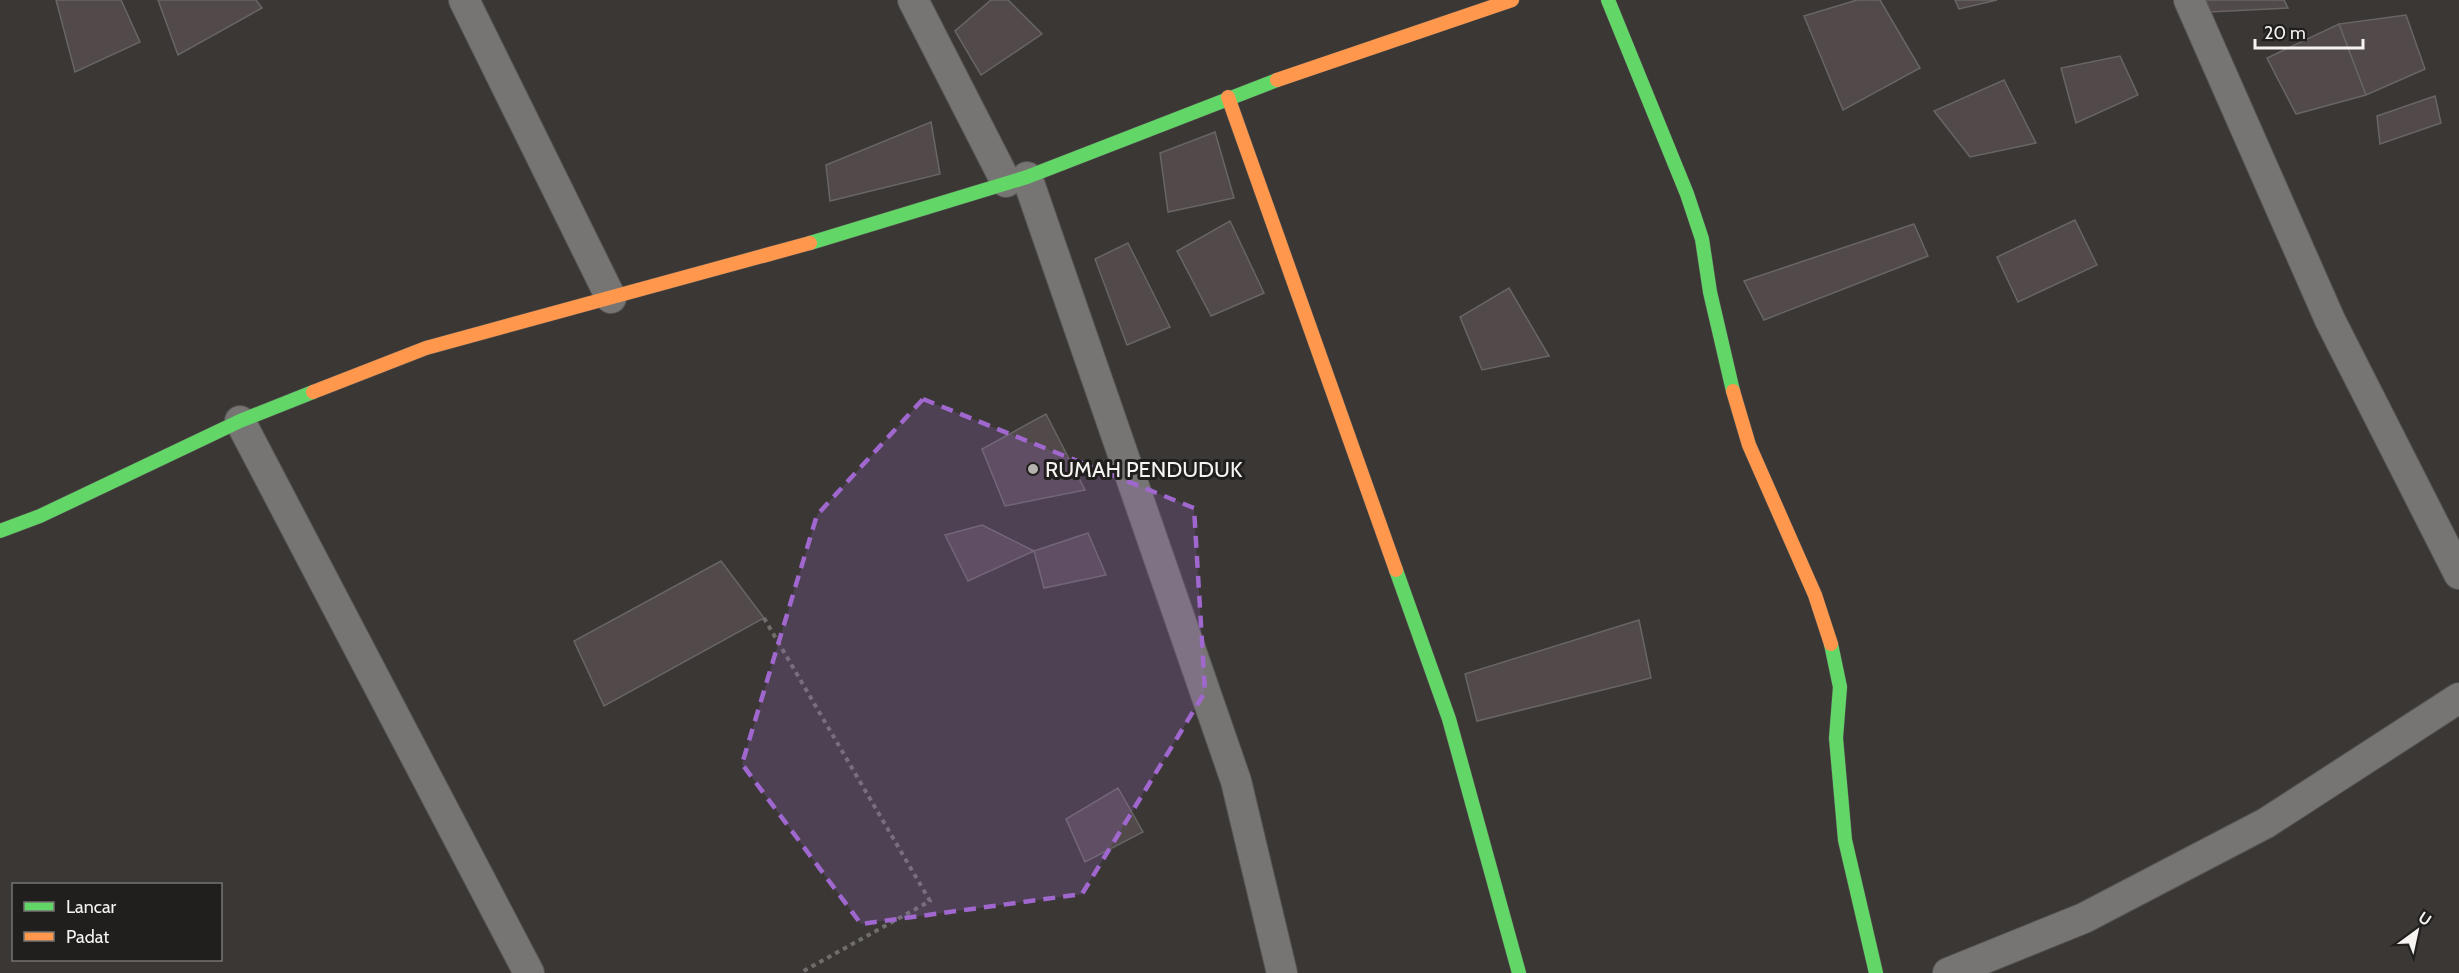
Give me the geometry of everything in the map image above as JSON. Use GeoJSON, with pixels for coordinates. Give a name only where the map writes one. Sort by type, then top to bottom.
{"type":"FeatureCollection","features":[{"type":"Feature","properties":{"kind":"street"},"geometry":{"type":"LineString","coordinates":[[464,0],[611,298]]}},
{"type":"Feature","properties":{"kind":"street"},"geometry":{"type":"LineString","coordinates":[[913,0],[1016,179],[1236,782],[1282,973]]}},
{"type":"Feature","properties":{"kind":"street"},"geometry":{"type":"LineString","coordinates":[[0,531],[40,516],[240,421],[426,348],[846,233],[1016,179],[1228,97],[1512,0]]}},
{"type":"Feature","properties":{"kind":"street"},"geometry":{"type":"LineString","coordinates":[[1608,0],[1687,194],[1702,239],[1710,292],[1730,381],[1749,445],[1815,595],[1830,639],[1840,687],[1836,738],[1845,840],[1876,973]]}},
{"type":"Feature","properties":{"kind":"street"},"geometry":{"type":"LineString","coordinates":[[2189,0],[2330,320],[2459,574]]}},
{"type":"Feature","properties":{"kind":"street"},"geometry":{"type":"LineString","coordinates":[[1228,97],[1449,719],[1519,973]]}},
{"type":"Feature","properties":{"kind":"street"},"geometry":{"type":"LineString","coordinates":[[240,421],[529,973]]}},
{"type":"Feature","properties":{"kind":"street"},"geometry":{"type":"LineString","coordinates":[[1948,973],[2084,918],[2266,823],[2459,698]]}},
{"type":"Feature","properties":{"kind":"path"},"geometry":{"type":"LineString","coordinates":[[764,618],[930,901],[800,973]]}},
{"type":"Feature","properties":{"kind":"highlighted area"},"geometry":{"type":"Polygon","coordinates":[[[923,399],[1194,508],[1205,692],[1082,894],[861,924],[742,764],[817,515],[923,399]]]}},
{"type":"Feature","properties":{"kind":"building"},"geometry":{"type":"Polygon","coordinates":[[[56,0],[121,0],[140,42],[75,72],[56,0]]]}},
{"type":"Feature","properties":{"kind":"building"},"geometry":{"type":"Polygon","coordinates":[[[158,0],[256,0],[262,8],[178,55],[158,0]]]}},
{"type":"Feature","properties":{"kind":"building"},"geometry":{"type":"Polygon","coordinates":[[[991,0],[1008,0],[1042,34],[981,75],[955,31],[991,0]]]}},
{"type":"Feature","properties":{"kind":"building"},"geometry":{"type":"Polygon","coordinates":[[[1857,0],[1880,0],[1920,68],[1843,110],[1804,16],[1857,0]]]}},
{"type":"Feature","properties":{"kind":"building"},"geometry":{"type":"Polygon","coordinates":[[[1955,0],[1997,0],[1959,9],[1955,0]]]}},
{"type":"Feature","properties":{"kind":"building"},"geometry":{"type":"Polygon","coordinates":[[[2206,0],[2284,0],[2288,8],[2210,12],[2206,0]]]}},
{"type":"Feature","properties":{"kind":"building"},"geometry":{"type":"Polygon","coordinates":[[[2406,15],[2425,69],[2366,95],[2339,24],[2406,15]]]}},
{"type":"Feature","properties":{"kind":"building"},"geometry":{"type":"Polygon","coordinates":[[[2339,24],[2366,95],[2296,114],[2267,58],[2339,24]]]}},
{"type":"Feature","properties":{"kind":"building"},"geometry":{"type":"Polygon","coordinates":[[[2120,56],[2138,95],[2076,123],[2061,68],[2120,56]]]}},
{"type":"Feature","properties":{"kind":"building"},"geometry":{"type":"Polygon","coordinates":[[[2004,80],[2036,143],[1970,157],[1934,111],[2004,80]]]}},
{"type":"Feature","properties":{"kind":"building"},"geometry":{"type":"Polygon","coordinates":[[[2435,96],[2441,123],[2380,144],[2377,116],[2435,96]]]}},
{"type":"Feature","properties":{"kind":"building"},"geometry":{"type":"Polygon","coordinates":[[[931,122],[940,174],[830,201],[826,165],[931,122]]]}},
{"type":"Feature","properties":{"kind":"building"},"geometry":{"type":"Polygon","coordinates":[[[1215,132],[1234,198],[1168,212],[1160,153],[1215,132]]]}},
{"type":"Feature","properties":{"kind":"building"},"geometry":{"type":"Polygon","coordinates":[[[2075,220],[2097,265],[2018,302],[1997,257],[2075,220]]]}},
{"type":"Feature","properties":{"kind":"building"},"geometry":{"type":"Polygon","coordinates":[[[1230,221],[1264,293],[1211,316],[1177,251],[1230,221]]]}},
{"type":"Feature","properties":{"kind":"building"},"geometry":{"type":"Polygon","coordinates":[[[1914,224],[1928,256],[1764,320],[1744,281],[1914,224]]]}},
{"type":"Feature","properties":{"kind":"building"},"geometry":{"type":"Polygon","coordinates":[[[1128,243],[1170,327],[1127,345],[1095,259],[1128,243]]]}},
{"type":"Feature","properties":{"kind":"building"},"geometry":{"type":"Polygon","coordinates":[[[1509,288],[1549,356],[1482,370],[1460,317],[1509,288]]]}},
{"type":"Feature","properties":{"kind":"building","name":"RUMAH PENDUDUK"},"geometry":{"type":"Polygon","coordinates":[[[1046,414],[1085,490],[1005,506],[982,449],[1046,414]]]}},
{"type":"Feature","properties":{"kind":"building","name":"RUMAH PENDUDUK"},"geometry":{"type":"Polygon","coordinates":[[[982,525],[1034,551],[968,581],[945,535],[982,525]]]}},
{"type":"Feature","properties":{"kind":"building","name":"RUMAH PENDUDUK"},"geometry":{"type":"Polygon","coordinates":[[[1088,533],[1106,575],[1044,588],[1034,551],[1088,533]]]}},
{"type":"Feature","properties":{"kind":"building"},"geometry":{"type":"Polygon","coordinates":[[[721,561],[764,618],[604,706],[574,641],[721,561]]]}},
{"type":"Feature","properties":{"kind":"building"},"geometry":{"type":"Polygon","coordinates":[[[1639,620],[1651,678],[1477,721],[1465,674],[1639,620]]]}},
{"type":"Feature","properties":{"kind":"building"},"geometry":{"type":"Polygon","coordinates":[[[1118,788],[1143,832],[1085,862],[1066,819],[1118,788]]]}},
{"type":"Feature","properties":{"kind":"traffic: fast"},"geometry":{"type":"LineString","coordinates":[[1608,0],[1687,194],[1702,239],[1710,292],[1733,391]]}},
{"type":"Feature","properties":{"kind":"traffic: fast"},"geometry":{"type":"LineString","coordinates":[[810,243],[1027,177],[1277,80]]}},
{"type":"Feature","properties":{"kind":"traffic: fast"},"geometry":{"type":"LineString","coordinates":[[0,531],[40,516],[240,421],[313,392]]}},
{"type":"Feature","properties":{"kind":"traffic: fast"},"geometry":{"type":"LineString","coordinates":[[1396,570],[1449,719],[1519,973]]}},
{"type":"Feature","properties":{"kind":"traffic: fast"},"geometry":{"type":"LineString","coordinates":[[1831,644],[1840,687],[1836,738],[1845,840],[1876,973]]}},
{"type":"Feature","properties":{"kind":"traffic: slow"},"geometry":{"type":"LineString","coordinates":[[1277,80],[1512,0]]}},
{"type":"Feature","properties":{"kind":"traffic: slow"},"geometry":{"type":"LineString","coordinates":[[1228,97],[1396,570]]}},
{"type":"Feature","properties":{"kind":"traffic: slow"},"geometry":{"type":"LineString","coordinates":[[313,392],[426,348],[810,243]]}},
{"type":"Feature","properties":{"kind":"traffic: slow"},"geometry":{"type":"LineString","coordinates":[[1733,391],[1749,445],[1815,595],[1831,644]]}},
{"type":"Feature","properties":{"kind":"place","name":"RUMAH PENDUDUK"},"geometry":{"type":"Point","coordinates":[1033,469]}}]}
